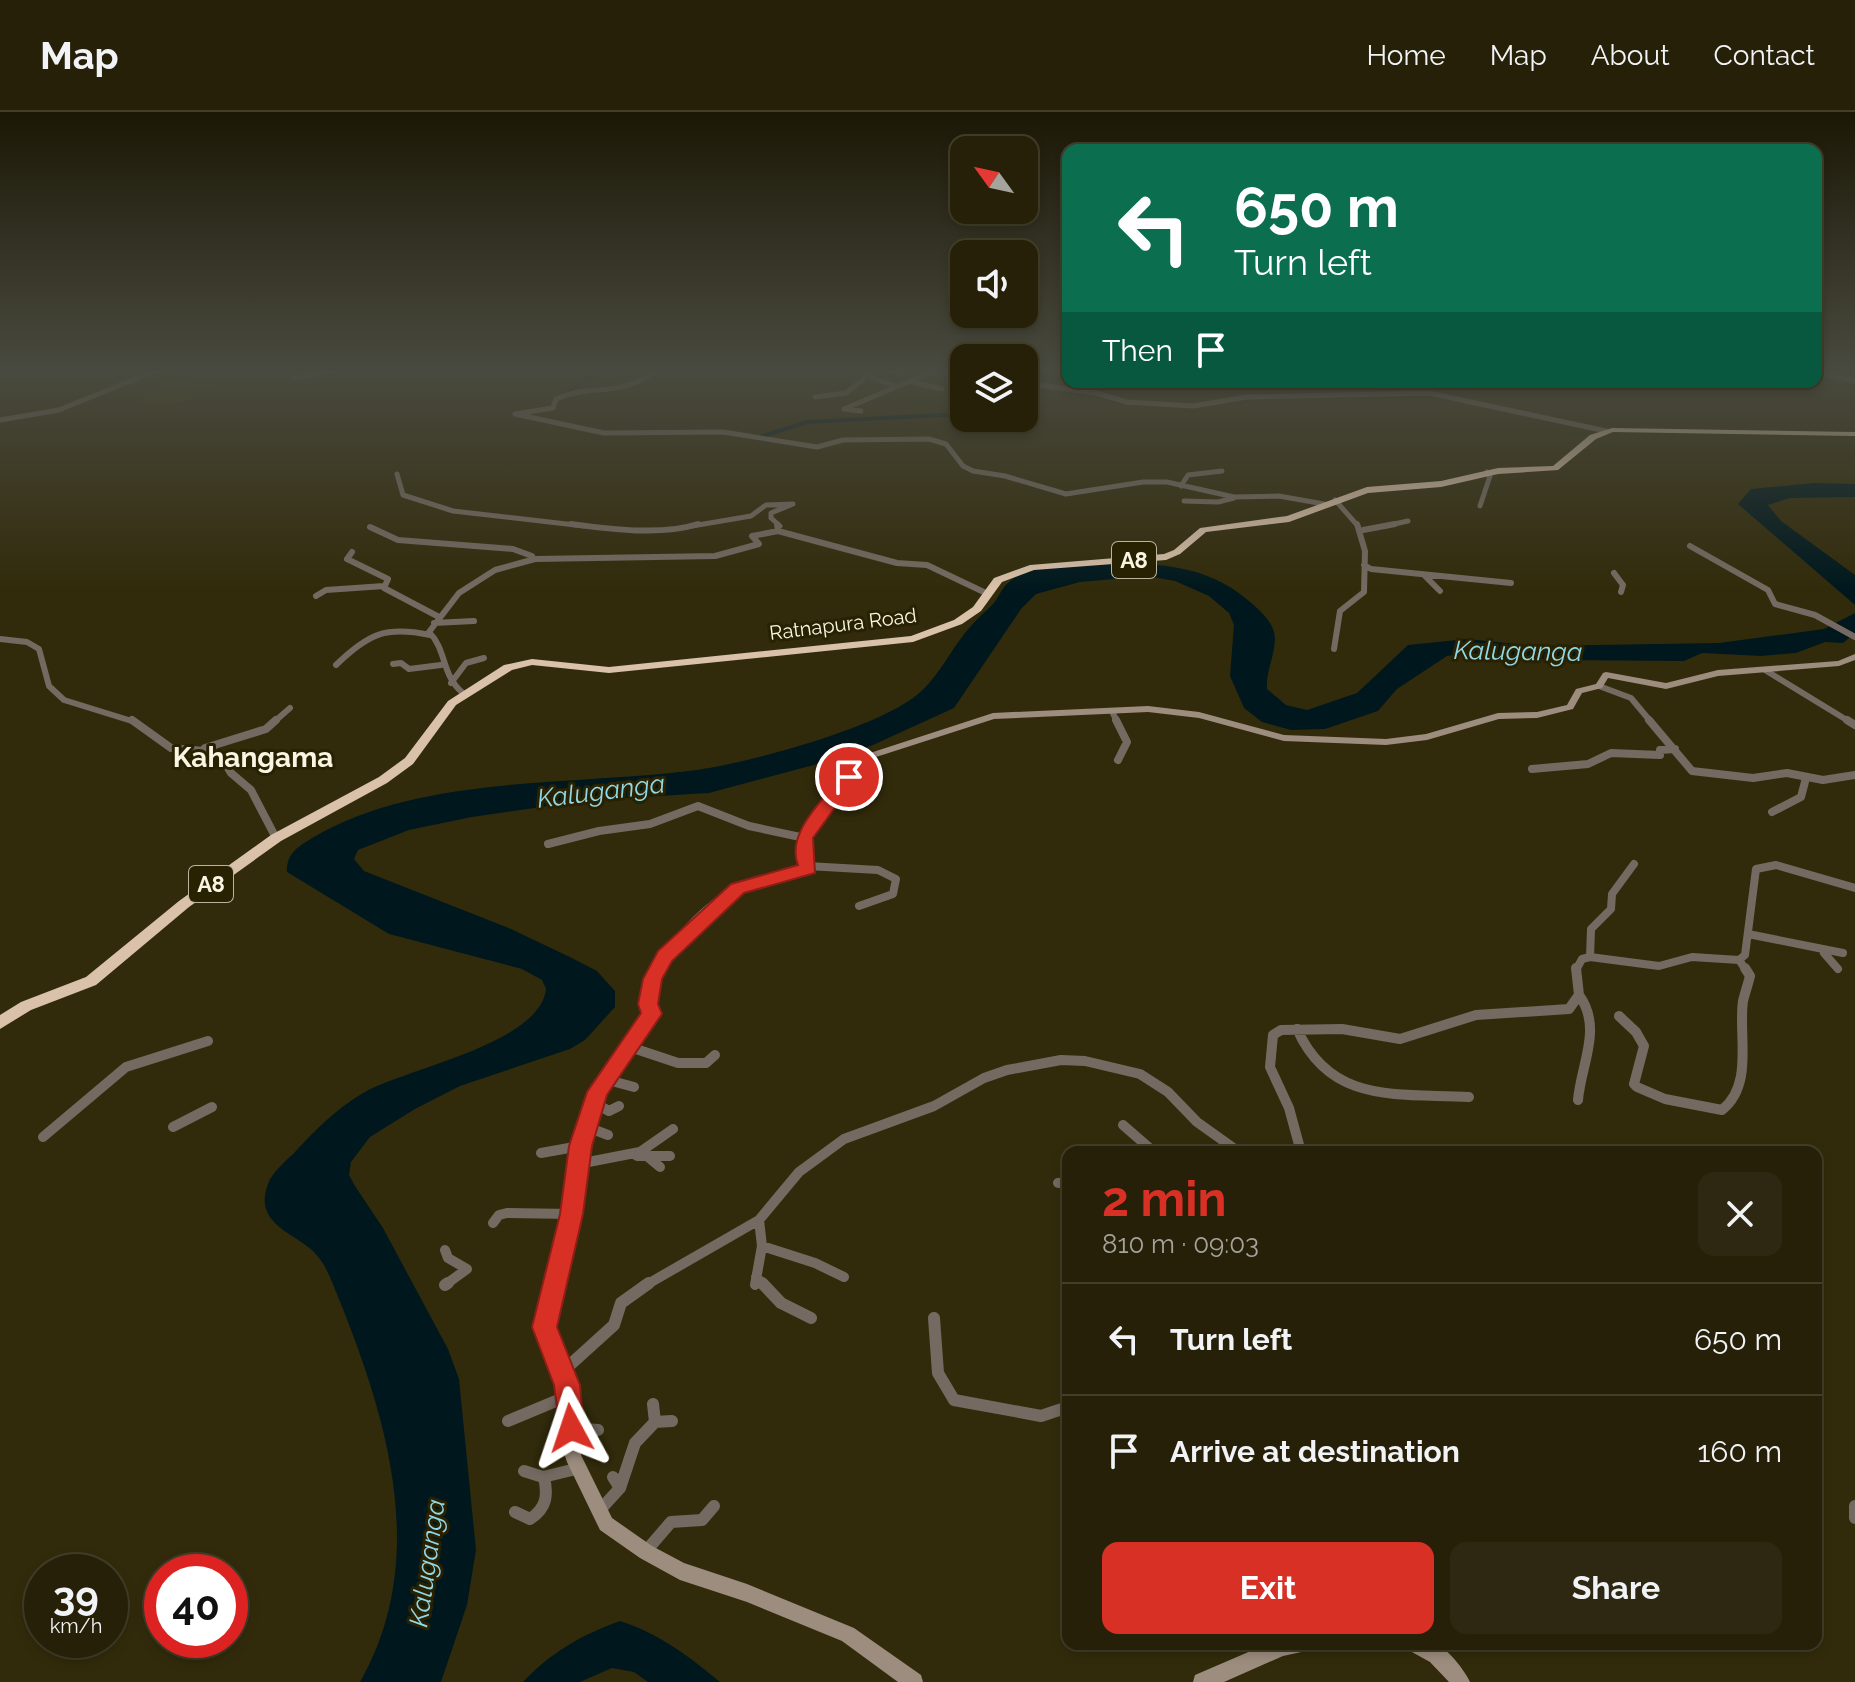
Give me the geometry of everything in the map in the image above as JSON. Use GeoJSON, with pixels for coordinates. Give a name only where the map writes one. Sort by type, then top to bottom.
{"type":"FeatureCollection","features":[{"type":"Feature","properties":{"kind":"highway","name":"Ratnapura Road"},"geometry":{"type":"LineString","coordinates":[[0,1023],[26,1006],[91,981],[184,904],[276,838],[375,785],[409,761],[463,693],[521,663],[609,670],[913,639],[958,622],[977,609],[998,580],[1033,567],[1166,557],[1177,552],[1203,530],[1289,519],[1367,490],[1441,484],[1487,472],[1555,468],[1590,442]]}},
{"type":"Feature","properties":{"kind":"street"},"geometry":{"type":"LineString","coordinates":[[787,442],[817,447],[835,442]]}},
{"type":"Feature","properties":{"kind":"street"},"geometry":{"type":"LineString","coordinates":[[941,442],[973,471],[1005,476],[1066,494],[1143,482],[1237,497],[1279,496],[1329,502],[1354,514],[1363,530],[1364,592],[1340,611],[1334,649]]}},
{"type":"Feature","properties":{"kind":"street"},"geometry":{"type":"LineString","coordinates":[[1181,486],[1188,475],[1222,471]]}},
{"type":"Feature","properties":{"kind":"street"},"geometry":{"type":"LineString","coordinates":[[1480,506],[1490,476],[1487,472]]}},
{"type":"Feature","properties":{"kind":"street"},"geometry":{"type":"LineString","coordinates":[[397,474],[403,495],[433,507],[593,527],[685,528],[706,521],[755,515],[766,505],[793,504],[770,515],[780,526],[778,531]]}},
{"type":"Feature","properties":{"kind":"street"},"geometry":{"type":"LineString","coordinates":[[1184,501],[1218,502],[1237,497]]}},
{"type":"Feature","properties":{"kind":"street"},"geometry":{"type":"LineString","coordinates":[[1363,530],[1408,521]]}},
{"type":"Feature","properties":{"kind":"street"},"geometry":{"type":"LineString","coordinates":[[370,527],[398,540],[513,549],[533,557],[685,561],[751,548],[759,544],[752,536],[778,531],[897,563],[927,565],[988,594]]}},
{"type":"Feature","properties":{"kind":"street"},"geometry":{"type":"LineString","coordinates":[[1690,546],[1768,590],[1775,604],[1815,615],[1855,637]]}},
{"type":"Feature","properties":{"kind":"street"},"geometry":{"type":"LineString","coordinates":[[352,552],[347,559],[388,579],[384,586]]}},
{"type":"Feature","properties":{"kind":"street"},"geometry":{"type":"LineString","coordinates":[[430,635],[434,623],[468,582],[533,557]]}},
{"type":"Feature","properties":{"kind":"street"},"geometry":{"type":"LineString","coordinates":[[1364,565],[1511,583]]}},
{"type":"Feature","properties":{"kind":"street"},"geometry":{"type":"LineString","coordinates":[[1614,573],[1623,585],[1621,592]]}},
{"type":"Feature","properties":{"kind":"street"},"geometry":{"type":"LineString","coordinates":[[1424,574],[1440,591]]}},
{"type":"Feature","properties":{"kind":"street"},"geometry":{"type":"LineString","coordinates":[[316,596],[326,590],[384,586],[439,617]]}},
{"type":"Feature","properties":{"kind":"street"},"geometry":{"type":"LineString","coordinates":[[434,623],[474,621]]}},
{"type":"Feature","properties":{"kind":"street"},"geometry":{"type":"LineString","coordinates":[[336,665],[366,638],[407,629],[430,635],[441,644],[441,665],[451,683],[463,693]]}},
{"type":"Feature","properties":{"kind":"street"},"geometry":{"type":"LineString","coordinates":[[0,639],[27,642],[39,649],[49,686],[64,700],[129,718],[171,748],[201,749],[266,729],[290,708]]}},
{"type":"Feature","properties":{"kind":"street"},"geometry":{"type":"LineString","coordinates":[[1599,686],[1606,675],[1666,686],[1718,673],[1839,663],[1855,657]]}},
{"type":"Feature","properties":{"kind":"street"},"geometry":{"type":"LineString","coordinates":[[451,683],[466,663],[484,658]]}},
{"type":"Feature","properties":{"kind":"street"},"geometry":{"type":"LineString","coordinates":[[393,664],[401,663],[409,669],[441,665]]}},
{"type":"Feature","properties":{"kind":"street"},"geometry":{"type":"LineString","coordinates":[[1765,670],[1855,725]]}},
{"type":"Feature","properties":{"kind":"street"},"geometry":{"type":"LineString","coordinates":[[807,866],[803,856],[805,838],[849,777],[876,752],[937,736],[993,716],[1148,709],[1199,715],[1300,741],[1386,742],[1442,734],[1498,716],[1537,715],[1570,707],[1579,691],[1599,686],[1631,698],[1692,771],[1753,778],[1775,773],[1838,780],[1855,775]]}},
{"type":"Feature","properties":{"kind":"street"},"geometry":{"type":"LineString","coordinates":[[1112,711],[1127,742],[1118,760]]}},
{"type":"Feature","properties":{"kind":"street"},"geometry":{"type":"LineString","coordinates":[[201,749],[222,758],[231,773],[251,790],[276,838]]}},
{"type":"Feature","properties":{"kind":"street"},"geometry":{"type":"LineString","coordinates":[[1532,769],[1588,764],[1611,753],[1660,755],[1660,750],[1675,749]]}},
{"type":"Feature","properties":{"kind":"street"},"geometry":{"type":"LineString","coordinates":[[1772,812],[1788,807],[1805,794],[1806,778]]}},
{"type":"Feature","properties":{"kind":"street"},"geometry":{"type":"LineString","coordinates":[[548,844],[599,831],[650,824],[698,806],[749,826],[805,838]]}},
{"type":"Feature","properties":{"kind":"street"},"geometry":{"type":"LineString","coordinates":[[1590,957],[1587,938],[1593,924],[1611,909],[1612,894],[1634,864]]}},
{"type":"Feature","properties":{"kind":"street"},"geometry":{"type":"LineString","coordinates":[[1578,1100],[1591,1022],[1588,1006],[1579,995],[1576,968],[1582,959],[1590,957],[1659,966],[1692,957],[1739,960],[1745,955],[1756,869],[1764,865],[1855,888]]}},
{"type":"Feature","properties":{"kind":"street"},"geometry":{"type":"LineString","coordinates":[[859,906],[893,894],[899,880],[878,870],[807,866],[737,889],[665,956],[653,979],[648,1004],[652,1014],[630,1047],[625,1064],[608,1080],[594,1103],[580,1146],[572,1214],[544,1327],[568,1396],[573,1456],[606,1524],[680,1571],[747,1593],[848,1634],[914,1682]]}},
{"type":"Feature","properties":{"kind":"street"},"geometry":{"type":"LineString","coordinates":[[1748,934],[1843,953]]}},
{"type":"Feature","properties":{"kind":"street"},"geometry":{"type":"LineString","coordinates":[[1816,949],[1831,957],[1838,969]]}},
{"type":"Feature","properties":{"kind":"street"},"geometry":{"type":"LineString","coordinates":[[1619,1016],[1645,1043],[1646,1056],[1634,1084],[1637,1087],[1665,1099],[1722,1110],[1732,1102],[1744,1057],[1743,1002],[1750,976],[1739,960]]}},
{"type":"Feature","properties":{"kind":"street"},"geometry":{"type":"LineString","coordinates":[[1299,1146],[1289,1108],[1270,1067],[1273,1035],[1297,1029],[1342,1029],[1400,1039],[1476,1015],[1569,1009],[1579,995]]}},
{"type":"Feature","properties":{"kind":"street"},"geometry":{"type":"LineString","coordinates":[[1297,1029],[1310,1059],[1352,1088],[1376,1093],[1469,1097]]}},
{"type":"Feature","properties":{"kind":"street"},"geometry":{"type":"LineString","coordinates":[[43,1137],[126,1067],[208,1041]]}},
{"type":"Feature","properties":{"kind":"street"},"geometry":{"type":"LineString","coordinates":[[630,1047],[678,1063],[706,1063],[715,1055]]}},
{"type":"Feature","properties":{"kind":"street"},"geometry":{"type":"LineString","coordinates":[[561,1373],[614,1325],[621,1303],[637,1290],[759,1220],[799,1172],[844,1139],[934,1106],[984,1078],[1051,1061],[1085,1061],[1140,1074],[1168,1092],[1197,1122],[1231,1146]]}},
{"type":"Feature","properties":{"kind":"street"},"geometry":{"type":"LineString","coordinates":[[608,1080],[634,1087]]}},
{"type":"Feature","properties":{"kind":"street"},"geometry":{"type":"LineString","coordinates":[[594,1103],[609,1111],[619,1106]]}},
{"type":"Feature","properties":{"kind":"street"},"geometry":{"type":"LineString","coordinates":[[173,1127],[212,1107]]}},
{"type":"Feature","properties":{"kind":"street"},"geometry":{"type":"LineString","coordinates":[[1123,1125],[1147,1146]]}},
{"type":"Feature","properties":{"kind":"street"},"geometry":{"type":"LineString","coordinates":[[587,1127],[608,1135]]}},
{"type":"Feature","properties":{"kind":"street"},"geometry":{"type":"LineString","coordinates":[[642,1156],[673,1129]]}},
{"type":"Feature","properties":{"kind":"street"},"geometry":{"type":"LineString","coordinates":[[541,1153],[562,1144],[580,1146]]}},
{"type":"Feature","properties":{"kind":"street"},"geometry":{"type":"LineString","coordinates":[[578,1164],[642,1156],[670,1156]]}},
{"type":"Feature","properties":{"kind":"street"},"geometry":{"type":"LineString","coordinates":[[642,1156],[660,1167]]}},
{"type":"Feature","properties":{"kind":"street"},"geometry":{"type":"LineString","coordinates":[[493,1223],[499,1215],[507,1213],[572,1214]]}},
{"type":"Feature","properties":{"kind":"street"},"geometry":{"type":"LineString","coordinates":[[759,1220],[762,1246],[756,1281],[781,1303],[811,1318]]}},
{"type":"Feature","properties":{"kind":"street"},"geometry":{"type":"LineString","coordinates":[[762,1246],[815,1263],[844,1277]]}},
{"type":"Feature","properties":{"kind":"street"},"geometry":{"type":"LineString","coordinates":[[445,1250],[448,1258],[467,1269],[445,1285]]}},
{"type":"Feature","properties":{"kind":"street"},"geometry":{"type":"LineString","coordinates":[[934,1318],[932,1340],[940,1375],[946,1393],[954,1400],[1041,1416],[1062,1409]]}},
{"type":"Feature","properties":{"kind":"street"},"geometry":{"type":"LineString","coordinates":[[508,1421],[568,1396]]}},
{"type":"Feature","properties":{"kind":"street"},"geometry":{"type":"LineString","coordinates":[[653,1404],[655,1422]]}},
{"type":"Feature","properties":{"kind":"street"},"geometry":{"type":"LineString","coordinates":[[600,1510],[622,1481],[635,1443],[655,1422],[672,1421]]}},
{"type":"Feature","properties":{"kind":"street"},"geometry":{"type":"LineString","coordinates":[[571,1428],[598,1430]]}},
{"type":"Feature","properties":{"kind":"street"},"geometry":{"type":"LineString","coordinates":[[524,1471],[530,1477],[544,1477],[580,1468]]}},
{"type":"Feature","properties":{"kind":"street"},"geometry":{"type":"LineString","coordinates":[[515,1512],[530,1519],[541,1512],[547,1502],[544,1477]]}},
{"type":"Feature","properties":{"kind":"street"},"geometry":{"type":"LineString","coordinates":[[646,1552],[671,1522],[698,1523],[710,1515],[714,1506]]}},
{"type":"Feature","properties":{"kind":"street"},"geometry":{"type":"LineString","coordinates":[[1855,1506],[1855,1518]]}},
{"type":"Feature","properties":{"kind":"street"},"geometry":{"type":"LineString","coordinates":[[1202,1682],[1266,1650]]}},
{"type":"Feature","properties":{"kind":"street"},"geometry":{"type":"LineString","coordinates":[[1428,1650],[1437,1655],[1461,1682]]}},
{"type":"Feature","properties":{"kind":"water"},"geometry":{"type":"Polygon","coordinates":[[[1814,483],[1855,484],[1855,497],[1790,498],[1768,505],[1781,521],[1855,575],[1855,605],[1738,504],[1751,489],[1814,483]]]}},
{"type":"Feature","properties":{"kind":"water","name":"Kaluganga"},"geometry":{"type":"Polygon","coordinates":[[[1103,564],[1180,568],[1216,579],[1233,589],[1259,610],[1273,629],[1275,643],[1267,689],[1286,705],[1307,710],[1357,693],[1408,645],[1467,639],[1535,646],[1719,643],[1824,629],[1855,613],[1855,633],[1843,643],[1825,642],[1796,653],[1761,656],[1702,653],[1684,661],[1551,660],[1467,653],[1447,656],[1397,689],[1378,711],[1325,729],[1291,730],[1262,722],[1244,708],[1230,676],[1234,625],[1229,613],[1209,596],[1175,581],[1148,576],[1080,582],[1036,594],[1021,609],[954,708],[873,745],[814,765],[709,793],[591,800],[472,817],[409,830],[358,850],[354,859],[364,871],[511,929],[572,958],[597,971],[615,991],[615,1007],[585,1040],[570,1049],[460,1086],[415,1109],[370,1137],[351,1162],[349,1175],[383,1228],[448,1349],[459,1379],[476,1550],[467,1605],[441,1682],[360,1682],[382,1633],[394,1583],[397,1532],[393,1481],[369,1380],[332,1282],[313,1251],[270,1217],[265,1197],[268,1184],[276,1171],[311,1135],[353,1099],[497,1039],[521,1025],[538,1008],[546,989],[542,980],[522,969],[389,934],[287,872],[291,855],[314,837],[356,817],[402,802],[500,786],[697,770],[749,760],[845,731],[899,707],[918,694],[970,627],[1006,585],[1018,576],[1041,568],[1103,564]]]}},
{"type":"Feature","properties":{"kind":"water"},"geometry":{"type":"Polygon","coordinates":[[[620,1621],[673,1646],[720,1682],[648,1682],[634,1672],[612,1668],[580,1682],[523,1682],[544,1662],[568,1646],[620,1621]]]}},
{"type":"Feature","properties":{"kind":"district","name":"Kahangama"},"geometry":{"type":"Point","coordinates":[253,757]}},
{"type":"Feature","properties":{"kind":"route"},"geometry":{"type":"LineString","coordinates":[[571,1428],[567,1385],[544,1327],[572,1214],[580,1146],[597,1092],[612,1075],[652,1014],[648,1004],[653,979],[665,956],[737,889],[808,868],[803,856],[805,838],[849,777]]}}]}
